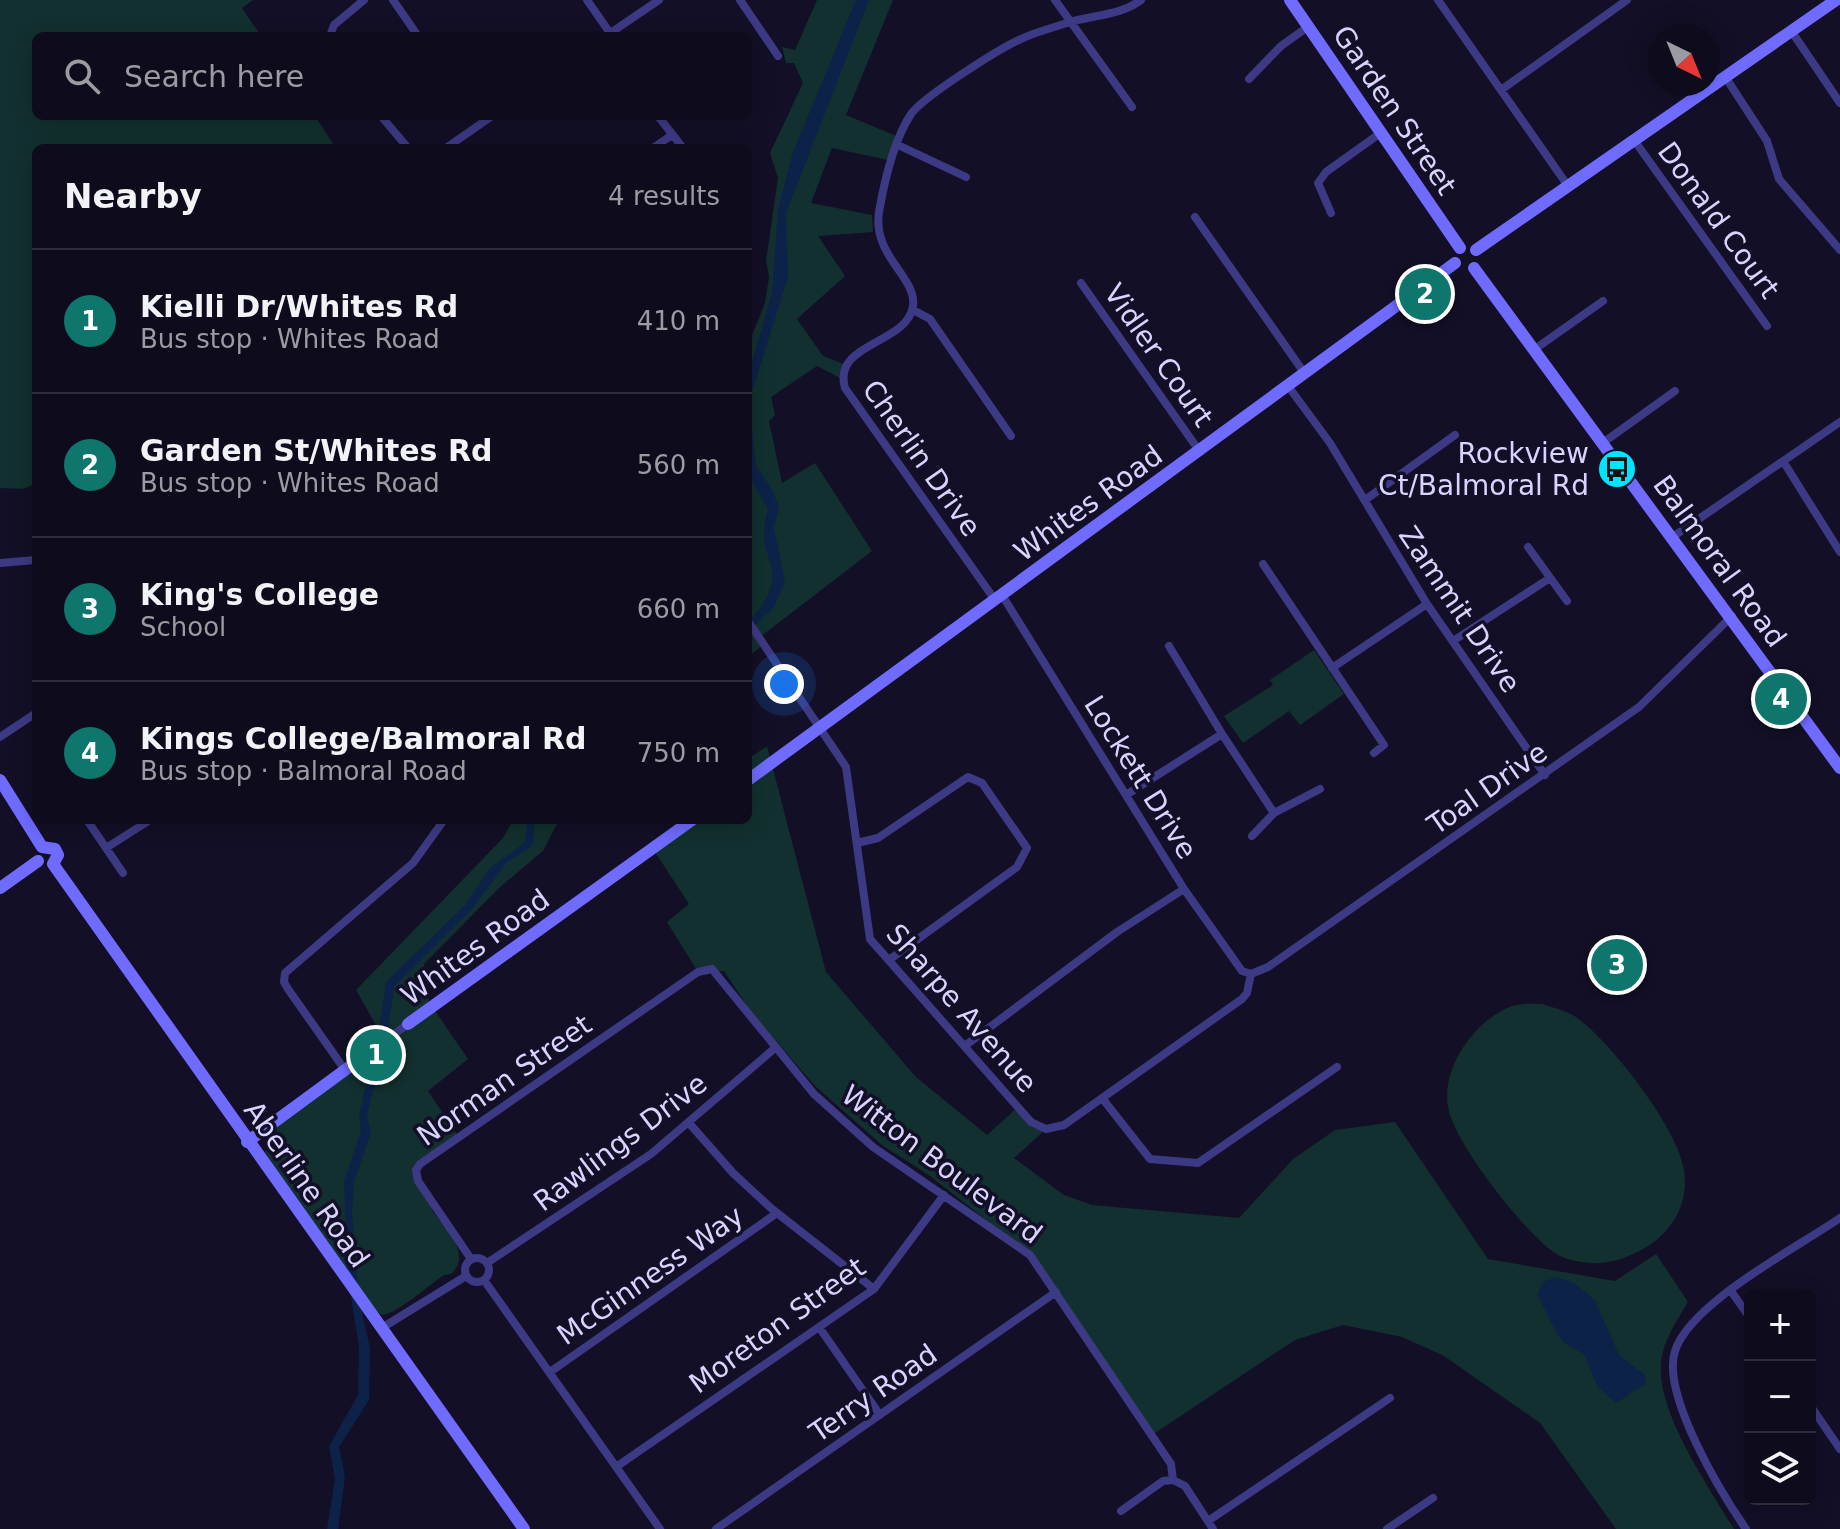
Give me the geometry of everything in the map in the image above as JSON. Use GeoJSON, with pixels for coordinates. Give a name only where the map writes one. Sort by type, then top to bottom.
{"type":"FeatureCollection","features":[{"type":"Feature","properties":{"kind":"street"},"geometry":{"type":"LineString","coordinates":[[331,32],[334,25],[364,0]]}},
{"type":"Feature","properties":{"kind":"street"},"geometry":{"type":"LineString","coordinates":[[393,0],[415,32]]}},
{"type":"Feature","properties":{"kind":"street"},"geometry":{"type":"LineString","coordinates":[[587,0],[606,32]]}},
{"type":"Feature","properties":{"kind":"street"},"geometry":{"type":"LineString","coordinates":[[612,32],[659,0]]}},
{"type":"Feature","properties":{"kind":"street"},"geometry":{"type":"LineString","coordinates":[[740,0],[778,56]]}},
{"type":"Feature","properties":{"kind":"street"},"geometry":{"type":"LineString","coordinates":[[1055,0],[1132,107]]}},
{"type":"Feature","properties":{"kind":"street"},"geometry":{"type":"LineString","coordinates":[[1011,436],[930,319],[913,310],[912,292],[884,249],[878,229],[898,145],[909,118],[929,98],[1019,39],[1070,22],[1132,7],[1141,0]]}},
{"type":"Feature","properties":{"kind":"street","name":"Garden Street"},"geometry":{"type":"LineString","coordinates":[[1290,0],[1460,248]]}},
{"type":"Feature","properties":{"kind":"street"},"geometry":{"type":"LineString","coordinates":[[1501,90],[1627,0]]}},
{"type":"Feature","properties":{"kind":"street"},"geometry":{"type":"LineString","coordinates":[[1476,250],[1836,0]]}},
{"type":"Feature","properties":{"kind":"street"},"geometry":{"type":"LineString","coordinates":[[1443,2],[1568,186]]}},
{"type":"Feature","properties":{"kind":"street"},"geometry":{"type":"LineString","coordinates":[[1249,79],[1281,46],[1309,26]]}},
{"type":"Feature","properties":{"kind":"street"},"geometry":{"type":"LineString","coordinates":[[1792,32],[1840,103]]}},
{"type":"Feature","properties":{"kind":"street"},"geometry":{"type":"LineString","coordinates":[[1726,78],[1767,141],[1782,184],[1840,250]]}},
{"type":"Feature","properties":{"kind":"street"},"geometry":{"type":"LineString","coordinates":[[384,120],[405,144]]}},
{"type":"Feature","properties":{"kind":"street"},"geometry":{"type":"LineString","coordinates":[[451,144],[478,120]]}},
{"type":"Feature","properties":{"kind":"street"},"geometry":{"type":"LineString","coordinates":[[661,120],[680,144]]}},
{"type":"Feature","properties":{"kind":"street"},"geometry":{"type":"LineString","coordinates":[[1331,213],[1318,183],[1326,172],[1382,132]]}},
{"type":"Feature","properties":{"kind":"street"},"geometry":{"type":"LineString","coordinates":[[659,144],[672,135]]}},
{"type":"Feature","properties":{"kind":"street","name":"Donald Court"},"geometry":{"type":"LineString","coordinates":[[1634,140],[1767,326]]}},
{"type":"Feature","properties":{"kind":"street"},"geometry":{"type":"LineString","coordinates":[[898,145],[966,177]]}},
{"type":"Feature","properties":{"kind":"street"},"geometry":{"type":"LineString","coordinates":[[1195,217],[1305,374]]}},
{"type":"Feature","properties":{"kind":"street"},"geometry":{"type":"LineString","coordinates":[[1468,246],[1476,250],[1479,259],[1474,268],[1466,271],[1455,263],[1454,255],[1460,248],[1468,246]]}},
{"type":"Feature","properties":{"kind":"street","name":"Whites Road"},"geometry":{"type":"LineString","coordinates":[[752,777],[1455,263]]}},
{"type":"Feature","properties":{"kind":"street","name":"Balmoral Road"},"geometry":{"type":"LineString","coordinates":[[1474,268],[1674,536],[1840,768]]}},
{"type":"Feature","properties":{"kind":"street","name":"Vidler Court"},"geometry":{"type":"LineString","coordinates":[[1081,283],[1200,452]]}},
{"type":"Feature","properties":{"kind":"street"},"geometry":{"type":"LineString","coordinates":[[1535,349],[1603,301]]}},
{"type":"Feature","properties":{"kind":"street","name":"Cherlin Drive"},"geometry":{"type":"LineString","coordinates":[[913,310],[902,325],[850,359],[843,372],[845,388],[998,597]]}},
{"type":"Feature","properties":{"kind":"street","name":"Zammit Drive"},"geometry":{"type":"LineString","coordinates":[[1288,386],[1365,500],[1427,604],[1545,775]]}},
{"type":"Feature","properties":{"kind":"street"},"geometry":{"type":"LineString","coordinates":[[1604,442],[1675,391]]}},
{"type":"Feature","properties":{"kind":"street"},"geometry":{"type":"LineString","coordinates":[[1674,536],[1840,422]]}},
{"type":"Feature","properties":{"kind":"street"},"geometry":{"type":"LineString","coordinates":[[1365,500],[1455,435]]}},
{"type":"Feature","properties":{"kind":"street"},"geometry":{"type":"LineString","coordinates":[[1783,461],[1840,552]]}},
{"type":"Feature","properties":{"kind":"street"},"geometry":{"type":"LineString","coordinates":[[1528,547],[1567,601]]}},
{"type":"Feature","properties":{"kind":"street"},"geometry":{"type":"LineString","coordinates":[[0,563],[32,560]]}},
{"type":"Feature","properties":{"kind":"street"},"geometry":{"type":"LineString","coordinates":[[1263,564],[1384,745]]}},
{"type":"Feature","properties":{"kind":"street"},"geometry":{"type":"LineString","coordinates":[[1453,641],[1550,578]]}},
{"type":"Feature","properties":{"kind":"street","name":"Lockett Drive"},"geometry":{"type":"LineString","coordinates":[[998,597],[1184,889],[1242,971],[1251,974]]}},
{"type":"Feature","properties":{"kind":"street"},"geometry":{"type":"LineString","coordinates":[[1332,668],[1427,604]]}},
{"type":"Feature","properties":{"kind":"street","name":"Toal Drive"},"geometry":{"type":"LineString","coordinates":[[1251,974],[1268,967],[1649,699],[1732,616]]}},
{"type":"Feature","properties":{"kind":"street","name":"Sharpe Avenue"},"geometry":{"type":"LineString","coordinates":[[752,626],[846,767],[866,932],[1038,1126],[1056,1128],[1083,1112],[1242,999],[1247,993],[1251,974]]}},
{"type":"Feature","properties":{"kind":"street"},"geometry":{"type":"LineString","coordinates":[[1169,646],[1274,813]]}},
{"type":"Feature","properties":{"kind":"street"},"geometry":{"type":"LineString","coordinates":[[0,737],[32,716]]}},
{"type":"Feature","properties":{"kind":"street"},"geometry":{"type":"LineString","coordinates":[[1126,795],[1222,734]]}},
{"type":"Feature","properties":{"kind":"street"},"geometry":{"type":"LineString","coordinates":[[1374,753],[1394,739]]}},
{"type":"Feature","properties":{"kind":"street"},"geometry":{"type":"LineString","coordinates":[[857,843],[878,838],[968,777],[982,783],[1027,848],[1017,867],[889,960]]}},
{"type":"Feature","properties":{"kind":"street"},"geometry":{"type":"LineString","coordinates":[[0,780],[42,847]]}},
{"type":"Feature","properties":{"kind":"street"},"geometry":{"type":"LineString","coordinates":[[1252,836],[1274,813],[1320,789]]}},
{"type":"Feature","properties":{"kind":"street"},"geometry":{"type":"LineString","coordinates":[[90,824],[123,873]]}},
{"type":"Feature","properties":{"kind":"street"},"geometry":{"type":"LineString","coordinates":[[106,848],[144,824]]}},
{"type":"Feature","properties":{"kind":"street"},"geometry":{"type":"LineString","coordinates":[[345,1070],[288,989],[285,973],[413,863],[441,824]]}},
{"type":"Feature","properties":{"kind":"street","name":"Whites Road"},"geometry":{"type":"LineString","coordinates":[[247,1142],[686,824]]}},
{"type":"Feature","properties":{"kind":"street"},"geometry":{"type":"LineString","coordinates":[[49,845],[57,852],[53,864],[43,866],[38,861],[37,855],[42,847],[49,845]]}},
{"type":"Feature","properties":{"kind":"street"},"geometry":{"type":"LineString","coordinates":[[0,888],[38,861]]}},
{"type":"Feature","properties":{"kind":"street","name":"Aberline Road"},"geometry":{"type":"LineString","coordinates":[[53,864],[524,1529]]}},
{"type":"Feature","properties":{"kind":"street"},"geometry":{"type":"LineString","coordinates":[[966,1045],[1117,932],[1184,889]]}},
{"type":"Feature","properties":{"kind":"street","name":"Witton Boulevard"},"geometry":{"type":"LineString","coordinates":[[706,968],[719,974],[736,1002],[814,1094],[873,1147],[1022,1247],[1056,1292],[1171,1464],[1173,1480],[1185,1486],[1211,1525]]}},
{"type":"Feature","properties":{"kind":"street","name":"Norman Street"},"geometry":{"type":"LineString","coordinates":[[471,1259],[418,1181],[416,1173],[420,1164],[706,968]]}},
{"type":"Feature","properties":{"kind":"street","name":"Rawlings Drive"},"geometry":{"type":"LineString","coordinates":[[487,1263],[617,1179],[689,1123],[775,1048]]}},
{"type":"Feature","properties":{"kind":"street"},"geometry":{"type":"LineString","coordinates":[[1102,1098],[1150,1159],[1198,1163],[1337,1067]]}},
{"type":"Feature","properties":{"kind":"street"},"geometry":{"type":"LineString","coordinates":[[689,1123],[733,1173],[777,1213],[874,1289]]}},
{"type":"Feature","properties":{"kind":"street","name":"Moreton Street"},"geometry":{"type":"LineString","coordinates":[[616,1467],[874,1289],[944,1195]]}},
{"type":"Feature","properties":{"kind":"street","name":"McGinness Way"},"geometry":{"type":"LineString","coordinates":[[550,1372],[777,1213]]}},
{"type":"Feature","properties":{"kind":"street"},"geometry":{"type":"LineString","coordinates":[[1746,1529],[1715,1484],[1677,1393],[1672,1371],[1674,1351],[1697,1316],[1839,1222]]}},
{"type":"Feature","properties":{"kind":"street"},"geometry":{"type":"LineString","coordinates":[[466,1276],[465,1268],[471,1259],[479,1258],[487,1263],[484,1280],[660,1529]]}},
{"type":"Feature","properties":{"kind":"street"},"geometry":{"type":"LineString","coordinates":[[380,1329],[466,1276]]}},
{"type":"Feature","properties":{"kind":"street"},"geometry":{"type":"LineString","coordinates":[[466,1276],[474,1281],[484,1280]]}},
{"type":"Feature","properties":{"kind":"street"},"geometry":{"type":"LineString","coordinates":[[1731,1291],[1744,1309]]}},
{"type":"Feature","properties":{"kind":"street","name":"Terry Road"},"geometry":{"type":"LineString","coordinates":[[716,1529],[1056,1292]]}},
{"type":"Feature","properties":{"kind":"street"},"geometry":{"type":"LineString","coordinates":[[819,1327],[880,1415]]}},
{"type":"Feature","properties":{"kind":"street"},"geometry":{"type":"LineString","coordinates":[[1211,1525],[1390,1398]]}},
{"type":"Feature","properties":{"kind":"street"},"geometry":{"type":"LineString","coordinates":[[1816,1414],[1840,1449]]}},
{"type":"Feature","properties":{"kind":"street"},"geometry":{"type":"LineString","coordinates":[[1121,1511],[1163,1481],[1173,1480]]}},
{"type":"Feature","properties":{"kind":"street"},"geometry":{"type":"LineString","coordinates":[[1387,1529],[1433,1498]]}},
{"type":"Feature","properties":{"kind":"green space"},"geometry":{"type":"Polygon","coordinates":[[[0,0],[253,0],[242,8],[258,32],[32,32],[32,120],[318,120],[333,144],[32,144],[32,485],[22,489],[0,488],[0,0]]]}},
{"type":"Feature","properties":{"kind":"green space"},"geometry":{"type":"Polygon","coordinates":[[[817,0],[893,0],[846,115],[901,138],[893,161],[832,148],[811,203],[872,215],[873,232],[818,236],[845,276],[797,319],[823,356],[846,365],[842,379],[817,366],[771,397],[775,415],[769,421],[782,483],[815,463],[872,551],[760,637],[764,644],[752,654],[752,335],[765,303],[769,277],[766,261],[778,178],[770,153],[803,83],[794,63],[786,63],[782,47],[795,50],[817,0]]]}},
{"type":"Feature","properties":{"kind":"green space"},"geometry":{"type":"Polygon","coordinates":[[[1314,650],[1344,694],[1300,725],[1289,711],[1243,743],[1224,716],[1273,685],[1270,680],[1314,650]]]}},
{"type":"Feature","properties":{"kind":"green space"},"geometry":{"type":"Polygon","coordinates":[[[767,746],[826,972],[916,1077],[987,1135],[1018,1107],[1046,1129],[1014,1158],[1064,1195],[1092,1205],[1239,1218],[1293,1159],[1335,1130],[1395,1122],[1488,1259],[1615,1281],[1656,1254],[1688,1302],[1663,1352],[1663,1390],[1688,1453],[1734,1529],[1616,1529],[1540,1423],[1444,1356],[1402,1337],[1343,1325],[1295,1340],[1152,1435],[1026,1251],[930,1176],[882,1145],[815,1086],[751,1012],[724,971],[698,972],[667,922],[689,904],[653,849],[687,824],[752,824],[752,756],[767,746]]]}},
{"type":"Feature","properties":{"kind":"green space"},"geometry":{"type":"Polygon","coordinates":[[[511,824],[557,824],[543,851],[499,888],[424,964],[429,1002],[468,1059],[428,1091],[459,1137],[416,1170],[436,1207],[432,1210],[455,1242],[459,1258],[457,1266],[451,1274],[444,1275],[404,1305],[382,1315],[371,1306],[340,1266],[265,1152],[271,1131],[388,1046],[356,990],[503,838],[511,824]]]}},
{"type":"Feature","properties":{"kind":"green space"},"geometry":{"type":"Polygon","coordinates":[[[1543,1004],[1576,1017],[1607,1046],[1641,1087],[1679,1152],[1685,1189],[1674,1221],[1650,1245],[1618,1259],[1601,1263],[1577,1261],[1560,1256],[1542,1242],[1492,1186],[1463,1142],[1448,1107],[1450,1076],[1474,1033],[1499,1012],[1512,1006],[1543,1004]]]}},
{"type":"Feature","properties":{"kind":"water"},"geometry":{"type":"Polygon","coordinates":[[[856,0],[869,0],[786,213],[788,277],[752,391],[752,362],[772,293],[778,210],[793,152],[856,0]]]}},
{"type":"Feature","properties":{"kind":"water"},"geometry":{"type":"Polygon","coordinates":[[[752,429],[756,466],[773,491],[779,508],[774,528],[785,582],[774,607],[752,628],[752,618],[771,588],[771,564],[764,527],[768,509],[752,481],[752,429]]]}},
{"type":"Feature","properties":{"kind":"water"},"geometry":{"type":"Polygon","coordinates":[[[527,824],[535,824],[532,846],[507,862],[472,909],[395,986],[389,1020],[389,1068],[373,1090],[367,1116],[371,1132],[354,1182],[352,1214],[359,1299],[370,1348],[369,1400],[339,1447],[345,1477],[338,1529],[327,1529],[335,1479],[329,1446],[358,1395],[359,1347],[347,1271],[344,1181],[361,1131],[359,1116],[365,1088],[380,1066],[380,1022],[386,982],[466,904],[490,868],[525,842],[527,824]]]}},
{"type":"Feature","properties":{"kind":"water"},"geometry":{"type":"Polygon","coordinates":[[[1556,1277],[1574,1283],[1595,1300],[1619,1355],[1645,1375],[1645,1385],[1616,1403],[1597,1386],[1584,1354],[1564,1343],[1537,1294],[1543,1282],[1556,1277]]]}},
{"type":"Feature","properties":{"kind":"place","name":"Garden St/Whites Rd"},"geometry":{"type":"Point","coordinates":[1425,294]}},
{"type":"Feature","properties":{"kind":"place","name":"Rockview Ct/Balmoral Rd"},"geometry":{"type":"Point","coordinates":[1617,469]}},
{"type":"Feature","properties":{"kind":"place","name":"Kings College/Balmoral Rd"},"geometry":{"type":"Point","coordinates":[1781,699]}},
{"type":"Feature","properties":{"kind":"place","name":"King's College"},"geometry":{"type":"Point","coordinates":[1617,965]}},
{"type":"Feature","properties":{"kind":"place","name":"Kielli Dr/Whites Rd"},"geometry":{"type":"Point","coordinates":[376,1055]}}]}
